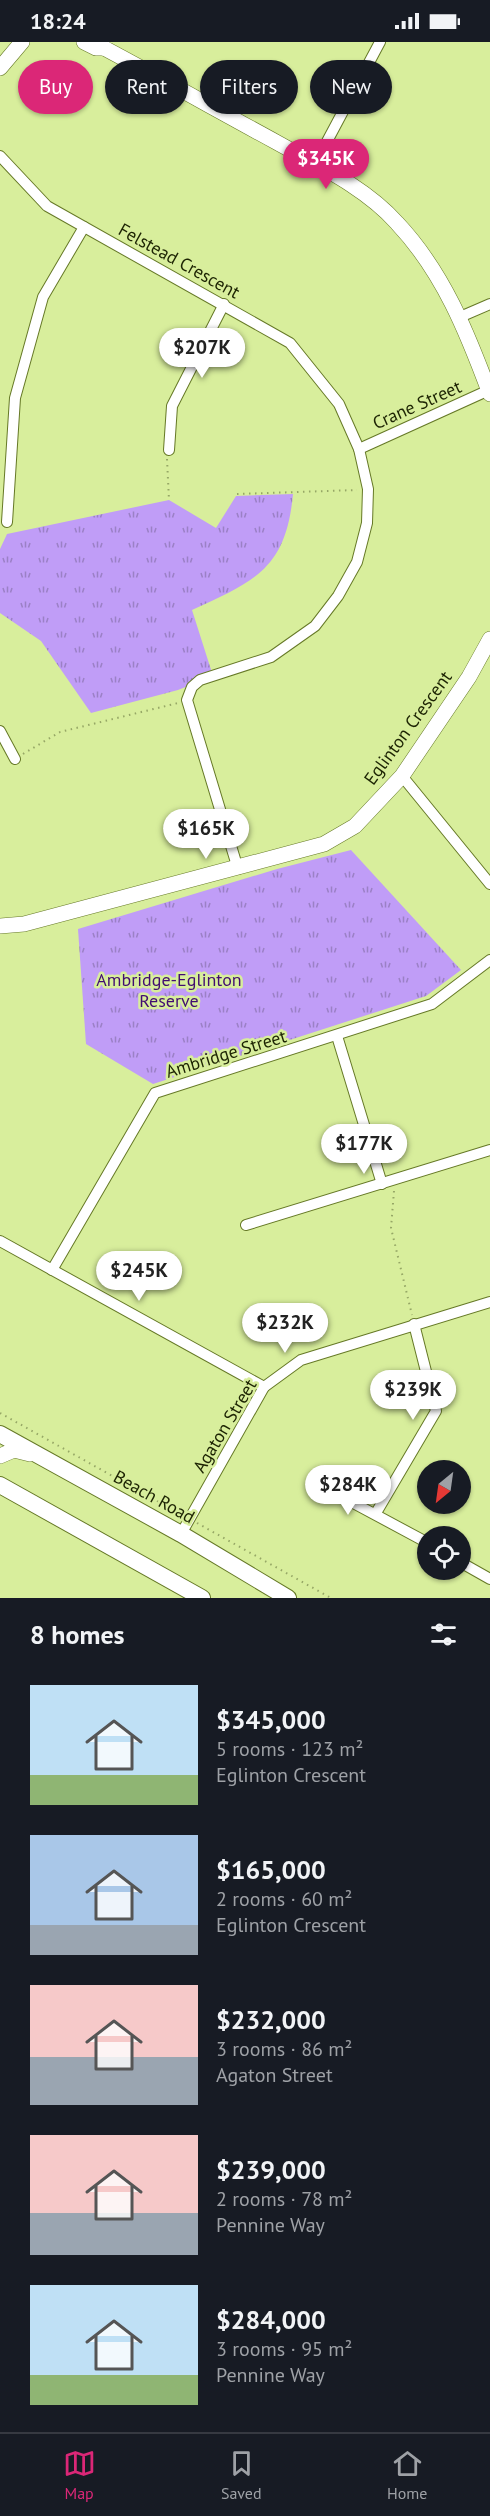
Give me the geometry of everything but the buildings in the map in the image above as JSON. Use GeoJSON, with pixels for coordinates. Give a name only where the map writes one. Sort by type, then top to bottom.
{"type":"FeatureCollection","features":[{"type":"Feature","properties":{"kind":"main road","name":"Beach Road"},"geometry":{"type":"LineString","coordinates":[[0,1434],[181,1534],[288,1598]]}},
{"type":"Feature","properties":{"kind":"main road"},"geometry":{"type":"LineString","coordinates":[[0,1485],[202,1598]]}},
{"type":"Feature","properties":{"kind":"street"},"geometry":{"type":"LineString","coordinates":[[0,68],[12,48],[22,42]]}},
{"type":"Feature","properties":{"kind":"street"},"geometry":{"type":"LineString","coordinates":[[84,42],[96,48],[103,45],[315,164],[364,194],[396,221],[422,253],[452,298],[489,392]]}},
{"type":"Feature","properties":{"kind":"street"},"geometry":{"type":"LineString","coordinates":[[315,164],[380,42]]}},
{"type":"Feature","properties":{"kind":"street","name":"Felstead Crescent"},"geometry":{"type":"LineString","coordinates":[[0,156],[47,206],[225,304],[290,343],[339,404],[359,449],[368,489],[367,523],[357,562],[338,596],[315,626],[271,657],[200,680],[192,687],[187,700]]}},
{"type":"Feature","properties":{"kind":"street"},"geometry":{"type":"LineString","coordinates":[[7,522],[15,398],[43,297],[84,227]]}},
{"type":"Feature","properties":{"kind":"street"},"geometry":{"type":"LineString","coordinates":[[168,450],[172,406],[225,304]]}},
{"type":"Feature","properties":{"kind":"street"},"geometry":{"type":"LineString","coordinates":[[460,317],[490,304]]}},
{"type":"Feature","properties":{"kind":"street","name":"Crane Street"},"geometry":{"type":"LineString","coordinates":[[359,449],[489,392]]}},
{"type":"Feature","properties":{"kind":"street","name":"Eglinton Crescent"},"geometry":{"type":"LineString","coordinates":[[0,926],[24,924],[238,869],[324,844],[355,826],[402,776],[469,677],[490,639]]}},
{"type":"Feature","properties":{"kind":"street"},"geometry":{"type":"LineString","coordinates":[[187,700],[238,869]]}},
{"type":"Feature","properties":{"kind":"street"},"geometry":{"type":"LineString","coordinates":[[0,731],[15,759]]}},
{"type":"Feature","properties":{"kind":"street"},"geometry":{"type":"LineString","coordinates":[[402,776],[490,884]]}},
{"type":"Feature","properties":{"kind":"street","name":"Ambridge Street"},"geometry":{"type":"LineString","coordinates":[[52,1270],[155,1093],[432,1004],[490,960]]}},
{"type":"Feature","properties":{"kind":"street"},"geometry":{"type":"LineString","coordinates":[[338,1036],[382,1184]]}},
{"type":"Feature","properties":{"kind":"street"},"geometry":{"type":"LineString","coordinates":[[246,1226],[490,1150]]}},
{"type":"Feature","properties":{"kind":"street"},"geometry":{"type":"LineString","coordinates":[[0,1241],[264,1387]]}},
{"type":"Feature","properties":{"kind":"street","name":"Agaton Street"},"geometry":{"type":"LineString","coordinates":[[181,1534],[264,1387],[301,1360],[490,1302]]}},
{"type":"Feature","properties":{"kind":"street"},"geometry":{"type":"LineString","coordinates":[[376,1514],[436,1411],[414,1324]]}},
{"type":"Feature","properties":{"kind":"street"},"geometry":{"type":"LineString","coordinates":[[0,1456],[8,1450],[19,1449],[44,1459]]}},
{"type":"Feature","properties":{"kind":"street"},"geometry":{"type":"LineString","coordinates":[[333,1492],[417,1537]]}},
{"type":"Feature","properties":{"kind":"street"},"geometry":{"type":"LineString","coordinates":[[471,1568],[490,1579]]}},
{"type":"Feature","properties":{"kind":"path"},"geometry":{"type":"LineString","coordinates":[[168,450],[166,465],[169,500]]}},
{"type":"Feature","properties":{"kind":"path"},"geometry":{"type":"LineString","coordinates":[[237,494],[368,489]]}},
{"type":"Feature","properties":{"kind":"path"},"geometry":{"type":"LineString","coordinates":[[15,759],[60,732],[187,700]]}},
{"type":"Feature","properties":{"kind":"path"},"geometry":{"type":"LineString","coordinates":[[395,1180],[392,1228],[414,1324]]}},
{"type":"Feature","properties":{"kind":"path"},"geometry":{"type":"LineString","coordinates":[[0,1413],[331,1598]]}},
{"type":"Feature","properties":{"kind":"green space"},"geometry":{"type":"Polygon","coordinates":[[[293,494],[283,540],[275,556],[264,569],[233,590],[192,610],[213,676],[178,690],[91,713],[41,641],[0,613],[0,549],[7,534],[169,500],[216,528],[236,496],[293,494]]]}},
{"type":"Feature","properties":{"kind":"green space","name":"Ambridge-Eglinton Reserve"},"geometry":{"type":"Polygon","coordinates":[[[351,850],[461,970],[426,996],[153,1084],[86,1044],[78,929],[277,869],[351,850]]]}}]}
